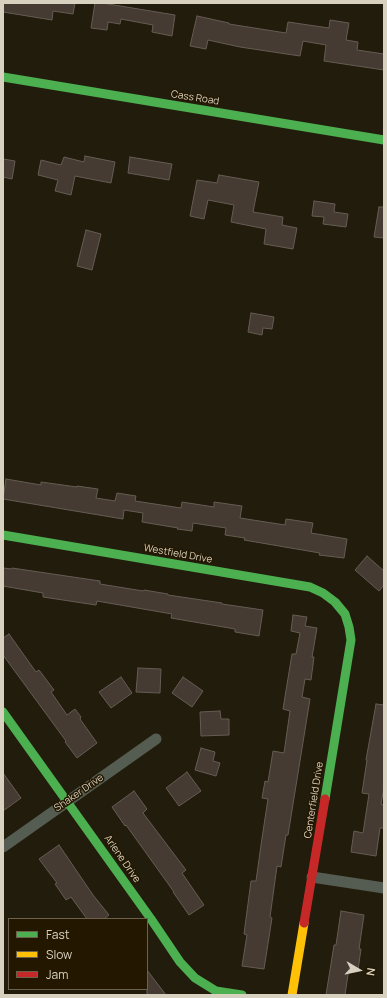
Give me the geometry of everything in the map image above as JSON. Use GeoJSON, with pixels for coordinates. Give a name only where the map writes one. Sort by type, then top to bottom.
{"type":"FeatureCollection","features":[{"type":"Feature","properties":{"kind":"street","name":"Cass Road"},"geometry":{"type":"LineString","coordinates":[[3,77],[384,140]]}},
{"type":"Feature","properties":{"kind":"street","name":"Westfield Drive"},"geometry":{"type":"LineString","coordinates":[[3,535],[310,587],[323,593],[335,602],[342,610]]}},
{"type":"Feature","properties":{"kind":"street","name":"Centerfield Drive"},"geometry":{"type":"LineString","coordinates":[[292,995],[351,640],[349,627],[342,610]]}},
{"type":"Feature","properties":{"kind":"street","name":"Arlene Drive"},"geometry":{"type":"LineString","coordinates":[[3,712],[68,801],[180,962],[195,978],[216,991],[242,995]]}},
{"type":"Feature","properties":{"kind":"street","name":"Shaker Drive"},"geometry":{"type":"LineString","coordinates":[[3,847],[156,739]]}},
{"type":"Feature","properties":{"kind":"street"},"geometry":{"type":"LineString","coordinates":[[312,877],[384,888]]}},
{"type":"Feature","properties":{"kind":"building"},"geometry":{"type":"Polygon","coordinates":[[[3,3],[75,3],[73,14],[53,11],[52,20],[3,12],[3,3]]]}},
{"type":"Feature","properties":{"kind":"building"},"geometry":{"type":"Polygon","coordinates":[[[95,3],[175,15],[172,36],[152,32],[153,25],[121,19],[120,24],[108,22],[107,30],[91,28],[95,3]]]}},
{"type":"Feature","properties":{"kind":"building"},"geometry":{"type":"Polygon","coordinates":[[[197,16],[229,24],[286,33],[288,22],[329,28],[330,20],[349,23],[346,40],[358,42],[357,50],[384,54],[384,70],[324,61],[326,45],[303,41],[300,56],[240,47],[208,40],[206,49],[190,46],[197,16]]]}},
{"type":"Feature","properties":{"kind":"building"},"geometry":{"type":"Polygon","coordinates":[[[85,156],[115,162],[111,183],[75,176],[71,195],[55,191],[58,180],[38,175],[41,160],[61,165],[64,157],[84,162],[85,156]]]}},
{"type":"Feature","properties":{"kind":"building"},"geometry":{"type":"Polygon","coordinates":[[[130,157],[172,164],[169,180],[128,173],[130,157]]]}},
{"type":"Feature","properties":{"kind":"building"},"geometry":{"type":"Polygon","coordinates":[[[3,159],[15,161],[12,179],[3,177],[3,159]]]}},
{"type":"Feature","properties":{"kind":"building"},"geometry":{"type":"Polygon","coordinates":[[[219,175],[259,182],[253,212],[283,217],[282,225],[297,228],[293,249],[264,244],[266,229],[231,222],[234,205],[208,200],[204,219],[190,216],[197,180],[217,183],[219,175]]]}},
{"type":"Feature","properties":{"kind":"building"},"geometry":{"type":"Polygon","coordinates":[[[314,201],[335,204],[334,212],[348,214],[346,227],[323,224],[324,217],[312,216],[314,201]]]}},
{"type":"Feature","properties":{"kind":"building"},"geometry":{"type":"Polygon","coordinates":[[[379,207],[384,207],[384,238],[374,237],[379,207]]]}},
{"type":"Feature","properties":{"kind":"building"},"geometry":{"type":"Polygon","coordinates":[[[86,230],[101,234],[92,270],[77,266],[86,230]]]}},
{"type":"Feature","properties":{"kind":"building"},"geometry":{"type":"Polygon","coordinates":[[[251,313],[274,317],[272,329],[263,328],[262,335],[248,332],[251,313]]]}},
{"type":"Feature","properties":{"kind":"building"},"geometry":{"type":"Polygon","coordinates":[[[6,479],[41,485],[41,482],[98,489],[96,498],[115,501],[117,493],[136,496],[135,501],[181,508],[182,502],[214,507],[214,502],[242,506],[240,518],[285,525],[286,519],[313,523],[311,533],[347,539],[344,558],[319,555],[320,553],[244,540],[245,538],[225,535],[226,528],[193,523],[192,531],[142,522],[143,513],[124,510],[123,519],[3,499],[6,479]]]}},
{"type":"Feature","properties":{"kind":"building"},"geometry":{"type":"Polygon","coordinates":[[[367,556],[384,571],[384,585],[379,591],[355,570],[367,556]]]}},
{"type":"Feature","properties":{"kind":"building"},"geometry":{"type":"Polygon","coordinates":[[[3,568],[100,581],[100,584],[263,610],[259,636],[235,632],[235,629],[171,618],[172,614],[97,601],[96,605],[43,597],[43,593],[3,586],[3,568]]]}},
{"type":"Feature","properties":{"kind":"building"},"geometry":{"type":"Polygon","coordinates":[[[293,615],[307,617],[305,626],[317,628],[312,657],[314,657],[311,680],[305,679],[302,697],[310,699],[288,835],[286,835],[281,867],[277,866],[270,917],[272,918],[264,969],[242,966],[247,935],[244,934],[251,881],[256,881],[268,799],[262,798],[265,781],[268,782],[273,751],[284,753],[290,711],[283,709],[292,654],[296,654],[300,633],[291,631],[293,615]]]}},
{"type":"Feature","properties":{"kind":"building"},"geometry":{"type":"Polygon","coordinates":[[[9,634],[36,672],[39,670],[54,690],[51,692],[67,715],[75,709],[81,717],[80,719],[97,743],[77,758],[3,655],[3,638],[9,634]]]}},
{"type":"Feature","properties":{"kind":"building"},"geometry":{"type":"Polygon","coordinates":[[[138,668],[161,669],[160,693],[136,692],[138,668]]]}},
{"type":"Feature","properties":{"kind":"building"},"geometry":{"type":"Polygon","coordinates":[[[121,677],[132,693],[111,708],[99,692],[121,677]]]}},
{"type":"Feature","properties":{"kind":"building"},"geometry":{"type":"Polygon","coordinates":[[[183,677],[203,691],[192,707],[172,693],[183,677]]]}},
{"type":"Feature","properties":{"kind":"building"},"geometry":{"type":"Polygon","coordinates":[[[376,704],[384,705],[384,788],[381,804],[384,805],[384,828],[380,828],[376,856],[351,852],[354,831],[363,833],[369,794],[362,793],[376,704]]]}},
{"type":"Feature","properties":{"kind":"building"},"geometry":{"type":"Polygon","coordinates":[[[220,711],[221,719],[229,719],[229,735],[201,736],[200,712],[220,711]]]}},
{"type":"Feature","properties":{"kind":"building"},"geometry":{"type":"Polygon","coordinates":[[[201,748],[215,752],[213,761],[220,763],[216,776],[195,770],[201,748]]]}},
{"type":"Feature","properties":{"kind":"building"},"geometry":{"type":"Polygon","coordinates":[[[187,772],[201,791],[179,806],[166,788],[187,772]]]}},
{"type":"Feature","properties":{"kind":"building"},"geometry":{"type":"Polygon","coordinates":[[[3,773],[21,798],[3,811],[3,773]]]}},
{"type":"Feature","properties":{"kind":"building"},"geometry":{"type":"Polygon","coordinates":[[[134,791],[147,809],[143,813],[186,870],[182,873],[204,905],[189,915],[112,807],[134,791]]]}},
{"type":"Feature","properties":{"kind":"building"},"geometry":{"type":"Polygon","coordinates":[[[59,845],[93,895],[109,915],[105,918],[86,918],[71,897],[66,900],[55,884],[57,883],[39,859],[59,845]]]}},
{"type":"Feature","properties":{"kind":"building"},"geometry":{"type":"Polygon","coordinates":[[[341,911],[364,915],[359,949],[361,949],[358,970],[349,968],[345,995],[326,995],[334,945],[336,945],[341,911]]]}},
{"type":"Feature","properties":{"kind":"building"},"geometry":{"type":"Polygon","coordinates":[[[148,971],[166,995],[147,995],[148,990],[148,971]]]}},
{"type":"Feature","properties":{"kind":"traffic: fast"},"geometry":{"type":"LineString","coordinates":[[3,77],[384,140]]}},
{"type":"Feature","properties":{"kind":"traffic: fast"},"geometry":{"type":"LineString","coordinates":[[3,535],[310,587],[323,593],[335,602],[345,614],[351,640],[325,799]]}},
{"type":"Feature","properties":{"kind":"traffic: fast"},"geometry":{"type":"LineString","coordinates":[[3,712],[180,962],[195,978],[216,991],[242,995]]}},
{"type":"Feature","properties":{"kind":"traffic: slow"},"geometry":{"type":"LineString","coordinates":[[292,995],[304,923]]}},
{"type":"Feature","properties":{"kind":"traffic: jam"},"geometry":{"type":"LineString","coordinates":[[304,923],[325,799]]}}]}
